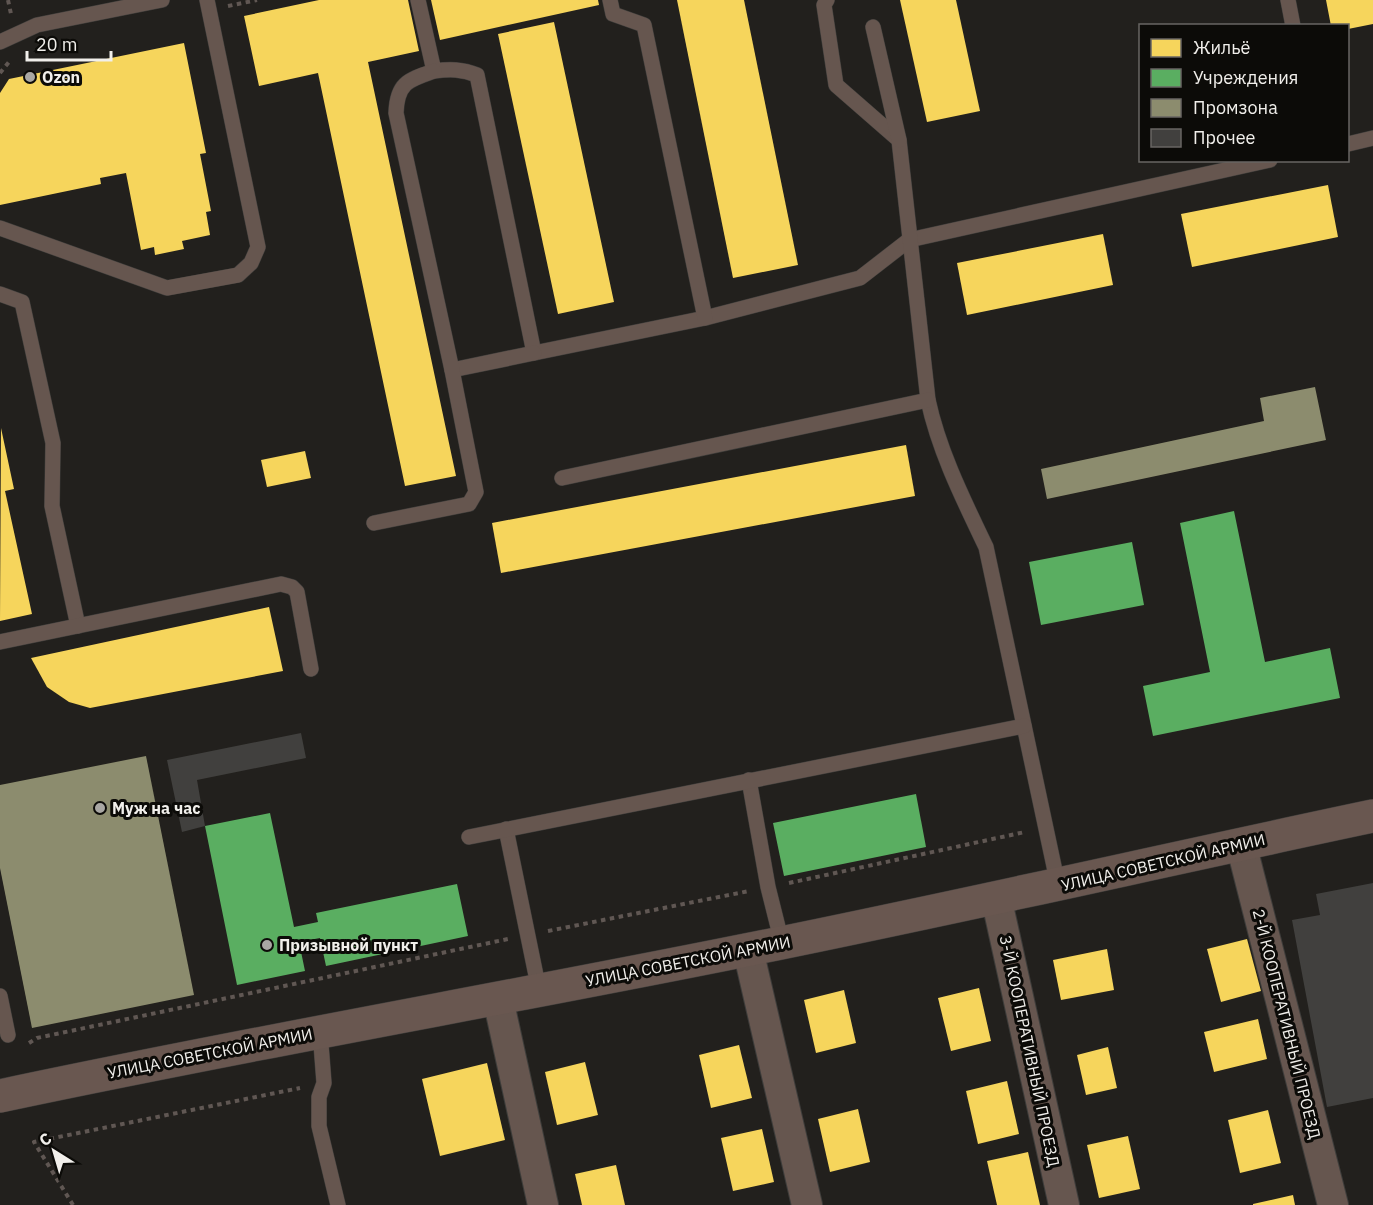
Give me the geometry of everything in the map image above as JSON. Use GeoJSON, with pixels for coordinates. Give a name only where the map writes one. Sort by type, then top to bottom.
{"type":"FeatureCollection","features":[{"type":"Feature","properties":{"kind":"street","name":"УЛИЦА СОВЕТСКОЙ АРМИИ"},"geometry":{"type":"LineString","coordinates":[[0,1096],[320,1031],[748,950],[1373,816]]}},
{"type":"Feature","properties":{"kind":"street","name":"2-Й КООПЕРАТИВНЫЙ ПРОЕЗД"},"geometry":{"type":"LineString","coordinates":[[1242,844],[1334,1205]]}},
{"type":"Feature","properties":{"kind":"street","name":"3-Й КООПЕРАТИВНЫЙ ПРОЕЗД"},"geometry":{"type":"LineString","coordinates":[[996,897],[1064,1205]]}},
{"type":"Feature","properties":{"kind":"street"},"geometry":{"type":"LineString","coordinates":[[748,950],[807,1205]]}},
{"type":"Feature","properties":{"kind":"street"},"geometry":{"type":"LineString","coordinates":[[498,999],[543,1205]]}},
{"type":"Feature","properties":{"kind":"lane"},"geometry":{"type":"LineString","coordinates":[[0,42],[37,25],[162,0]]}},
{"type":"Feature","properties":{"kind":"lane"},"geometry":{"type":"LineString","coordinates":[[0,228],[167,288],[238,275],[251,263],[258,247],[207,0]]}},
{"type":"Feature","properties":{"kind":"lane"},"geometry":{"type":"LineString","coordinates":[[418,0],[434,71]]}},
{"type":"Feature","properties":{"kind":"lane"},"geometry":{"type":"LineString","coordinates":[[610,0],[613,14],[644,25],[705,318]]}},
{"type":"Feature","properties":{"kind":"lane"},"geometry":{"type":"LineString","coordinates":[[827,0],[824,6],[836,86],[898,140]]}},
{"type":"Feature","properties":{"kind":"lane"},"geometry":{"type":"LineString","coordinates":[[1288,0],[1293,24]]}},
{"type":"Feature","properties":{"kind":"lane"},"geometry":{"type":"LineString","coordinates":[[873,27],[898,140],[928,400],[934,426],[962,496],[986,547],[1058,885]]}},
{"type":"Feature","properties":{"kind":"lane"},"geometry":{"type":"LineString","coordinates":[[374,523],[469,504],[476,492],[396,113],[401,88],[407,81],[434,71],[448,69],[465,70],[477,75],[534,353]]}},
{"type":"Feature","properties":{"kind":"lane"},"geometry":{"type":"LineString","coordinates":[[1349,144],[1373,138]]}},
{"type":"Feature","properties":{"kind":"lane"},"geometry":{"type":"LineString","coordinates":[[452,370],[705,318],[860,278],[909,240],[1261,162]]}},
{"type":"Feature","properties":{"kind":"lane"},"geometry":{"type":"LineString","coordinates":[[0,294],[22,302],[53,443],[52,507],[78,626]]}},
{"type":"Feature","properties":{"kind":"lane"},"geometry":{"type":"LineString","coordinates":[[562,478],[928,400]]}},
{"type":"Feature","properties":{"kind":"lane"},"geometry":{"type":"LineString","coordinates":[[0,642],[281,585],[292,587],[297,592],[311,669]]}},
{"type":"Feature","properties":{"kind":"lane"},"geometry":{"type":"LineString","coordinates":[[469,837],[1024,726]]}},
{"type":"Feature","properties":{"kind":"lane"},"geometry":{"type":"LineString","coordinates":[[748,780],[768,887],[782,943]]}},
{"type":"Feature","properties":{"kind":"lane"},"geometry":{"type":"LineString","coordinates":[[506,829],[539,990]]}},
{"type":"Feature","properties":{"kind":"lane"},"geometry":{"type":"LineString","coordinates":[[0,996],[8,1035]]}},
{"type":"Feature","properties":{"kind":"lane"},"geometry":{"type":"LineString","coordinates":[[320,1031],[324,1083],[319,1097],[319,1126],[338,1205]]}},
{"type":"Feature","properties":{"kind":"path"},"geometry":{"type":"LineString","coordinates":[[22,1047],[37,1038],[528,935]]}},
{"type":"Feature","properties":{"kind":"path"},"geometry":{"type":"LineString","coordinates":[[73,1205],[34,1142],[324,1083]]}},
{"type":"Feature","properties":{"kind":"building: Жильё"},"geometry":{"type":"Polygon","coordinates":[[[319,0],[408,0],[419,51],[368,62],[456,476],[405,486],[318,73],[259,86],[244,16],[319,0]]]}},
{"type":"Feature","properties":{"kind":"building: Жильё"},"geometry":{"type":"Polygon","coordinates":[[[431,0],[598,0],[599,5],[440,40],[431,0]]]}},
{"type":"Feature","properties":{"kind":"building: Жильё"},"geometry":{"type":"Polygon","coordinates":[[[677,0],[744,0],[798,265],[733,278],[677,0]]]}},
{"type":"Feature","properties":{"kind":"building: Жильё"},"geometry":{"type":"Polygon","coordinates":[[[900,0],[956,0],[980,111],[927,122],[900,0]]]}},
{"type":"Feature","properties":{"kind":"building: Жильё"},"geometry":{"type":"Polygon","coordinates":[[[1326,0],[1373,0],[1373,24],[1349,29],[1349,24],[1331,24],[1326,0]]]}},
{"type":"Feature","properties":{"kind":"building: Жильё"},"geometry":{"type":"Polygon","coordinates":[[[554,22],[614,302],[558,314],[498,34],[554,22]]]}},
{"type":"Feature","properties":{"kind":"building: Жильё"},"geometry":{"type":"Polygon","coordinates":[[[184,43],[206,153],[200,154],[211,211],[206,212],[210,235],[182,241],[184,249],[155,255],[154,247],[141,250],[126,173],[100,178],[101,184],[0,205],[0,93],[9,79],[184,43]]]}},
{"type":"Feature","properties":{"kind":"building: Жильё"},"geometry":{"type":"Polygon","coordinates":[[[1328,185],[1338,237],[1192,267],[1181,214],[1328,185]]]}},
{"type":"Feature","properties":{"kind":"building: Жильё"},"geometry":{"type":"Polygon","coordinates":[[[1103,234],[1113,285],[967,315],[957,263],[1103,234]]]}},
{"type":"Feature","properties":{"kind":"building: Жильё"},"geometry":{"type":"Polygon","coordinates":[[[1,428],[14,489],[5,491],[32,614],[0,621],[1,428]]]}},
{"type":"Feature","properties":{"kind":"building: Жильё"},"geometry":{"type":"Polygon","coordinates":[[[906,445],[915,496],[501,573],[492,523],[906,445]]]}},
{"type":"Feature","properties":{"kind":"building: Жильё"},"geometry":{"type":"Polygon","coordinates":[[[305,451],[311,478],[267,487],[261,460],[305,451]]]}},
{"type":"Feature","properties":{"kind":"building: Жильё"},"geometry":{"type":"Polygon","coordinates":[[[269,607],[283,671],[90,708],[69,702],[47,687],[31,658],[269,607]]]}},
{"type":"Feature","properties":{"kind":"building: Жильё"},"geometry":{"type":"Polygon","coordinates":[[[1247,939],[1261,991],[1221,1002],[1207,949],[1247,939]]]}},
{"type":"Feature","properties":{"kind":"building: Жильё"},"geometry":{"type":"Polygon","coordinates":[[[1107,949],[1114,990],[1061,1000],[1053,960],[1107,949]]]}},
{"type":"Feature","properties":{"kind":"building: Жильё"},"geometry":{"type":"Polygon","coordinates":[[[979,988],[991,1041],[951,1051],[938,998],[979,988]]]}},
{"type":"Feature","properties":{"kind":"building: Жильё"},"geometry":{"type":"Polygon","coordinates":[[[844,990],[856,1043],[816,1053],[804,1000],[844,990]]]}},
{"type":"Feature","properties":{"kind":"building: Жильё"},"geometry":{"type":"Polygon","coordinates":[[[1258,1019],[1267,1059],[1214,1072],[1204,1032],[1258,1019]]]}},
{"type":"Feature","properties":{"kind":"building: Жильё"},"geometry":{"type":"Polygon","coordinates":[[[739,1045],[752,1098],[711,1108],[699,1055],[739,1045]]]}},
{"type":"Feature","properties":{"kind":"building: Жильё"},"geometry":{"type":"Polygon","coordinates":[[[1108,1047],[1117,1088],[1086,1095],[1077,1055],[1108,1047]]]}},
{"type":"Feature","properties":{"kind":"building: Жильё"},"geometry":{"type":"Polygon","coordinates":[[[585,1062],[598,1115],[557,1125],[545,1072],[585,1062]]]}},
{"type":"Feature","properties":{"kind":"building: Жильё"},"geometry":{"type":"Polygon","coordinates":[[[487,1063],[505,1140],[440,1156],[422,1079],[487,1063]]]}},
{"type":"Feature","properties":{"kind":"building: Жильё"},"geometry":{"type":"Polygon","coordinates":[[[1007,1081],[1019,1134],[978,1144],[966,1091],[1007,1081]]]}},
{"type":"Feature","properties":{"kind":"building: Жильё"},"geometry":{"type":"Polygon","coordinates":[[[858,1109],[870,1162],[830,1172],[818,1119],[858,1109]]]}},
{"type":"Feature","properties":{"kind":"building: Жильё"},"geometry":{"type":"Polygon","coordinates":[[[1268,1110],[1281,1163],[1240,1173],[1228,1120],[1268,1110]]]}},
{"type":"Feature","properties":{"kind":"building: Жильё"},"geometry":{"type":"Polygon","coordinates":[[[762,1129],[774,1182],[733,1191],[721,1138],[762,1129]]]}},
{"type":"Feature","properties":{"kind":"building: Жильё"},"geometry":{"type":"Polygon","coordinates":[[[1128,1136],[1140,1189],[1099,1198],[1087,1145],[1128,1136]]]}},
{"type":"Feature","properties":{"kind":"building: Жильё"},"geometry":{"type":"Polygon","coordinates":[[[1028,1152],[1040,1205],[997,1205],[987,1161],[1028,1152]]]}},
{"type":"Feature","properties":{"kind":"building: Жильё"},"geometry":{"type":"Polygon","coordinates":[[[616,1165],[625,1205],[582,1205],[575,1174],[616,1165]]]}},
{"type":"Feature","properties":{"kind":"building: Жильё"},"geometry":{"type":"Polygon","coordinates":[[[1293,1195],[1295,1205],[1253,1205],[1253,1204],[1293,1195]]]}},
{"type":"Feature","properties":{"kind":"building: Учреждения"},"geometry":{"type":"Polygon","coordinates":[[[1234,511],[1265,662],[1330,648],[1340,698],[1153,736],[1143,686],[1210,672],[1180,523],[1234,511]]]}},
{"type":"Feature","properties":{"kind":"building: Учреждения"},"geometry":{"type":"Polygon","coordinates":[[[1132,542],[1144,605],[1041,625],[1029,562],[1132,542]]]}},
{"type":"Feature","properties":{"kind":"building: Учреждения"},"geometry":{"type":"Polygon","coordinates":[[[916,794],[926,847],[784,876],[773,823],[916,794]]]}},
{"type":"Feature","properties":{"kind":"building: Учреждения"},"geometry":{"type":"Polygon","coordinates":[[[270,813],[294,927],[318,922],[316,913],[457,884],[468,936],[326,966],[320,938],[299,942],[305,971],[237,985],[205,826],[270,813]]]}},
{"type":"Feature","properties":{"kind":"building: Промзона"},"geometry":{"type":"Polygon","coordinates":[[[1315,387],[1326,440],[1047,499],[1041,469],[1264,421],[1260,398],[1315,387]]]}},
{"type":"Feature","properties":{"kind":"building: Промзона"},"geometry":{"type":"Polygon","coordinates":[[[146,756],[194,995],[32,1028],[0,868],[0,785],[146,756]]]}},
{"type":"Feature","properties":{"kind":"building: Прочее"},"geometry":{"type":"Polygon","coordinates":[[[301,733],[306,758],[197,780],[205,826],[182,832],[167,760],[301,733]]]}},
{"type":"Feature","properties":{"kind":"building: Прочее"},"geometry":{"type":"Polygon","coordinates":[[[1373,883],[1373,1098],[1327,1107],[1292,920],[1320,915],[1316,894],[1373,883]]]}},
{"type":"Feature","properties":{"kind":"place","name":"Ozon"},"geometry":{"type":"Point","coordinates":[30,77]}},
{"type":"Feature","properties":{"kind":"place","name":"Муж на час"},"geometry":{"type":"Point","coordinates":[100,808]}},
{"type":"Feature","properties":{"kind":"place","name":"Призывной пункт"},"geometry":{"type":"Point","coordinates":[267,945]}}]}
